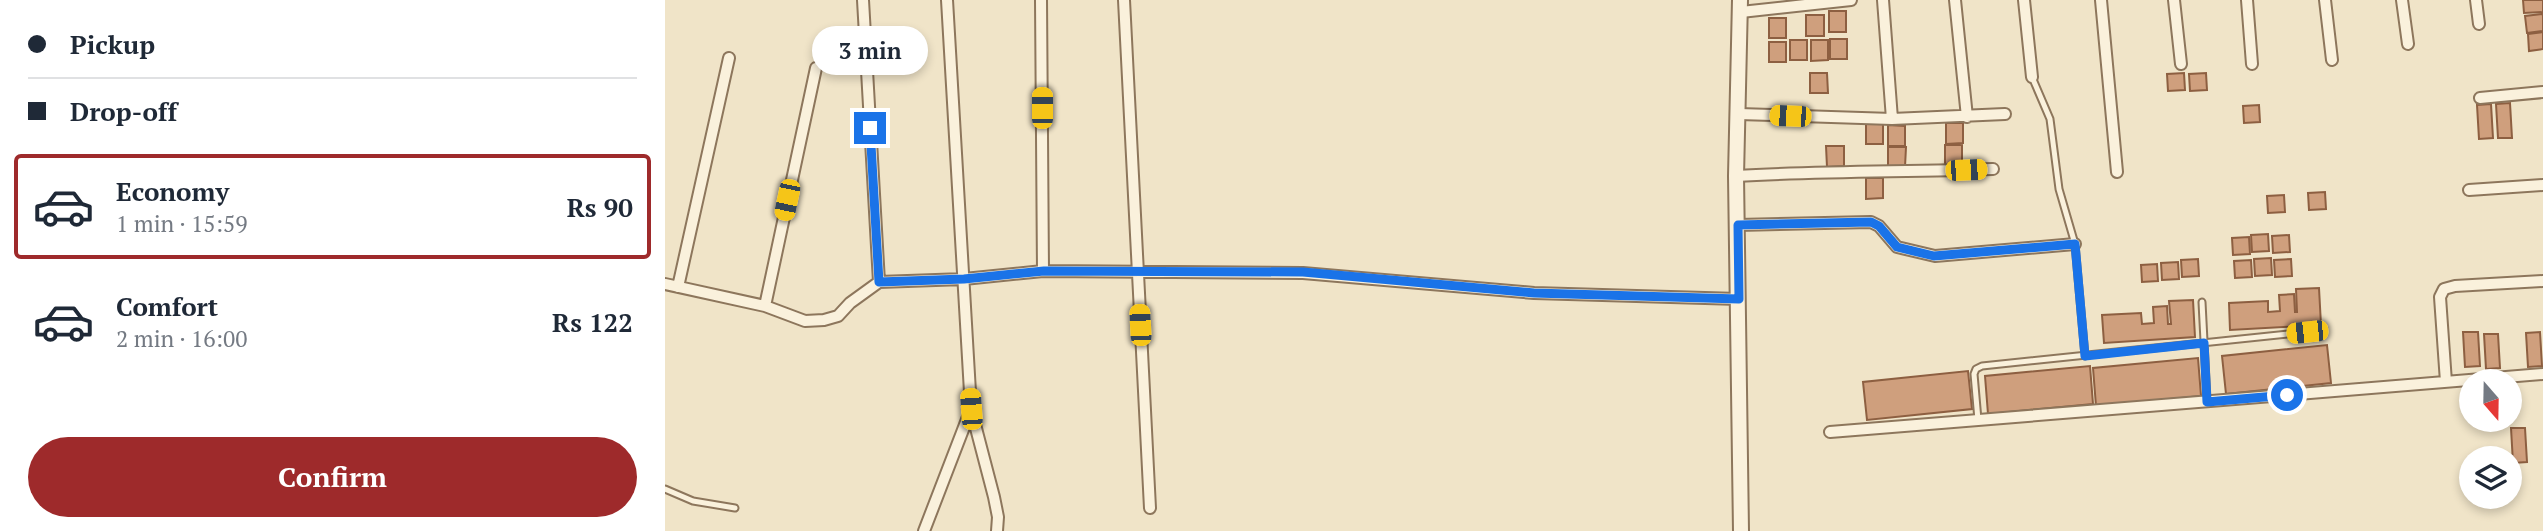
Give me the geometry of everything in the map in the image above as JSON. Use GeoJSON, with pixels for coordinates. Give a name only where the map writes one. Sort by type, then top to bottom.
{"type":"FeatureCollection","features":[{"type":"Feature","properties":{"kind":"street"},"geometry":{"type":"LineString","coordinates":[[863,0],[879,282]]}},
{"type":"Feature","properties":{"kind":"street"},"geometry":{"type":"LineString","coordinates":[[947,0],[971,409],[994,497],[998,517],[997,531]]}},
{"type":"Feature","properties":{"kind":"street"},"geometry":{"type":"LineString","coordinates":[[1041,0],[1044,271]]}},
{"type":"Feature","properties":{"kind":"street"},"geometry":{"type":"LineString","coordinates":[[1124,0],[1150,508]]}},
{"type":"Feature","properties":{"kind":"street"},"geometry":{"type":"LineString","coordinates":[[1741,531],[1737,176],[1740,6],[1851,0]]}},
{"type":"Feature","properties":{"kind":"street"},"geometry":{"type":"LineString","coordinates":[[1882,0],[1892,119]]}},
{"type":"Feature","properties":{"kind":"street"},"geometry":{"type":"LineString","coordinates":[[1955,0],[1967,117]]}},
{"type":"Feature","properties":{"kind":"street"},"geometry":{"type":"LineString","coordinates":[[2024,0],[2032,78]]}},
{"type":"Feature","properties":{"kind":"street"},"geometry":{"type":"LineString","coordinates":[[2101,0],[2117,172]]}},
{"type":"Feature","properties":{"kind":"street"},"geometry":{"type":"LineString","coordinates":[[2174,0],[2181,64]]}},
{"type":"Feature","properties":{"kind":"street"},"geometry":{"type":"LineString","coordinates":[[2247,0],[2252,64]]}},
{"type":"Feature","properties":{"kind":"street"},"geometry":{"type":"LineString","coordinates":[[2325,0],[2332,60]]}},
{"type":"Feature","properties":{"kind":"street"},"geometry":{"type":"LineString","coordinates":[[2402,0],[2408,44]]}},
{"type":"Feature","properties":{"kind":"street"},"geometry":{"type":"LineString","coordinates":[[2476,0],[2479,24]]}},
{"type":"Feature","properties":{"kind":"street"},"geometry":{"type":"LineString","coordinates":[[678,287],[729,58]]}},
{"type":"Feature","properties":{"kind":"street"},"geometry":{"type":"LineString","coordinates":[[765,306],[816,68]]}},
{"type":"Feature","properties":{"kind":"street"},"geometry":{"type":"LineString","coordinates":[[2480,98],[2543,92]]}},
{"type":"Feature","properties":{"kind":"street"},"geometry":{"type":"LineString","coordinates":[[1739,114],[1892,119],[2005,114]]}},
{"type":"Feature","properties":{"kind":"street"},"geometry":{"type":"LineString","coordinates":[[1737,176],[1820,171],[1993,169]]}},
{"type":"Feature","properties":{"kind":"street"},"geometry":{"type":"LineString","coordinates":[[2469,190],[2543,185]]}},
{"type":"Feature","properties":{"kind":"street"},"geometry":{"type":"LineString","coordinates":[[1738,225],[1871,222],[1879,226],[1897,247],[1934,256],[2075,244]]}},
{"type":"Feature","properties":{"kind":"street"},"geometry":{"type":"LineString","coordinates":[[665,284],[765,306],[805,321],[838,316],[850,303],[879,282],[964,279],[1044,271],[1303,272],[1534,293],[1739,299]]}},
{"type":"Feature","properties":{"kind":"street"},"geometry":{"type":"LineString","coordinates":[[2446,382],[2440,297],[2444,289],[2455,286],[2543,281]]}},
{"type":"Feature","properties":{"kind":"street"},"geometry":{"type":"LineString","coordinates":[[1830,432],[2543,374]]}},
{"type":"Feature","properties":{"kind":"street"},"geometry":{"type":"LineString","coordinates":[[924,531],[971,409]]}},
{"type":"Feature","properties":{"kind":"lane"},"geometry":{"type":"LineString","coordinates":[[2032,78],[2050,119],[2059,189],[2075,244],[2085,356]]}},
{"type":"Feature","properties":{"kind":"lane"},"geometry":{"type":"LineString","coordinates":[[2202,302],[2207,402]]}},
{"type":"Feature","properties":{"kind":"lane"},"geometry":{"type":"LineString","coordinates":[[1978,420],[1974,374],[1976,369],[1982,366],[2307,332]]}},
{"type":"Feature","properties":{"kind":"lane"},"geometry":{"type":"LineString","coordinates":[[665,489],[693,501],[735,508]]}},
{"type":"Feature","properties":{"kind":"building"},"geometry":{"type":"Polygon","coordinates":[[[2523,0],[2543,0],[2543,12],[2524,13],[2523,0]]]}},
{"type":"Feature","properties":{"kind":"building"},"geometry":{"type":"Polygon","coordinates":[[[1829,11],[1846,11],[1846,32],[1829,32],[1829,11]]]}},
{"type":"Feature","properties":{"kind":"building"},"geometry":{"type":"Polygon","coordinates":[[[2543,14],[2543,31],[2527,33],[2525,16],[2543,14]]]}},
{"type":"Feature","properties":{"kind":"building"},"geometry":{"type":"Polygon","coordinates":[[[1806,15],[1824,15],[1824,36],[1806,36],[1806,15]]]}},
{"type":"Feature","properties":{"kind":"building"},"geometry":{"type":"Polygon","coordinates":[[[1769,18],[1786,18],[1786,38],[1769,38],[1769,18]]]}},
{"type":"Feature","properties":{"kind":"building"},"geometry":{"type":"Polygon","coordinates":[[[2543,32],[2543,49],[2529,51],[2528,34],[2543,32]]]}},
{"type":"Feature","properties":{"kind":"building"},"geometry":{"type":"Polygon","coordinates":[[[1830,39],[1847,39],[1847,59],[1830,59],[1830,39]]]}},
{"type":"Feature","properties":{"kind":"building"},"geometry":{"type":"Polygon","coordinates":[[[1790,40],[1807,40],[1807,60],[1790,60],[1790,40]]]}},
{"type":"Feature","properties":{"kind":"building"},"geometry":{"type":"Polygon","coordinates":[[[1811,40],[1828,40],[1828,60],[1811,61],[1811,40]]]}},
{"type":"Feature","properties":{"kind":"building"},"geometry":{"type":"Polygon","coordinates":[[[1769,42],[1786,42],[1786,62],[1769,62],[1769,42]]]}},
{"type":"Feature","properties":{"kind":"building"},"geometry":{"type":"Polygon","coordinates":[[[1810,73],[1827,73],[1828,93],[1810,93],[1810,73]]]}},
{"type":"Feature","properties":{"kind":"building"},"geometry":{"type":"Polygon","coordinates":[[[2184,73],[2185,90],[2168,91],[2167,74],[2184,73]]]}},
{"type":"Feature","properties":{"kind":"building"},"geometry":{"type":"Polygon","coordinates":[[[2206,73],[2207,90],[2190,91],[2189,74],[2206,73]]]}},
{"type":"Feature","properties":{"kind":"building"},"geometry":{"type":"Polygon","coordinates":[[[2510,103],[2512,138],[2498,138],[2496,104],[2510,103]]]}},
{"type":"Feature","properties":{"kind":"building"},"geometry":{"type":"Polygon","coordinates":[[[2491,104],[2493,138],[2479,139],[2477,105],[2491,104]]]}},
{"type":"Feature","properties":{"kind":"building"},"geometry":{"type":"Polygon","coordinates":[[[2259,105],[2260,122],[2244,123],[2243,106],[2259,105]]]}},
{"type":"Feature","properties":{"kind":"building"},"geometry":{"type":"Polygon","coordinates":[[[1946,123],[1963,123],[1963,143],[1946,144],[1946,123]]]}},
{"type":"Feature","properties":{"kind":"building"},"geometry":{"type":"Polygon","coordinates":[[[1866,124],[1883,124],[1883,144],[1866,144],[1866,124]]]}},
{"type":"Feature","properties":{"kind":"building"},"geometry":{"type":"Polygon","coordinates":[[[1888,125],[1905,126],[1905,146],[1888,146],[1888,125]]]}},
{"type":"Feature","properties":{"kind":"building"},"geometry":{"type":"Polygon","coordinates":[[[1945,145],[1962,145],[1962,165],[1945,165],[1945,145]]]}},
{"type":"Feature","properties":{"kind":"building"},"geometry":{"type":"Polygon","coordinates":[[[1826,146],[1844,146],[1844,166],[1827,167],[1826,146]]]}},
{"type":"Feature","properties":{"kind":"building"},"geometry":{"type":"Polygon","coordinates":[[[1888,147],[1906,147],[1905,167],[1888,167],[1888,147]]]}},
{"type":"Feature","properties":{"kind":"building"},"geometry":{"type":"Polygon","coordinates":[[[1866,178],[1883,178],[1883,198],[1866,199],[1866,178]]]}},
{"type":"Feature","properties":{"kind":"building"},"geometry":{"type":"Polygon","coordinates":[[[2325,192],[2326,209],[2309,210],[2308,193],[2325,192]]]}},
{"type":"Feature","properties":{"kind":"building"},"geometry":{"type":"Polygon","coordinates":[[[2284,195],[2285,212],[2268,213],[2267,196],[2284,195]]]}},
{"type":"Feature","properties":{"kind":"building"},"geometry":{"type":"Polygon","coordinates":[[[2268,234],[2269,251],[2252,252],[2251,235],[2268,234]]]}},
{"type":"Feature","properties":{"kind":"building"},"geometry":{"type":"Polygon","coordinates":[[[2289,235],[2290,252],[2273,253],[2272,236],[2289,235]]]}},
{"type":"Feature","properties":{"kind":"building"},"geometry":{"type":"Polygon","coordinates":[[[2249,237],[2250,254],[2233,255],[2232,238],[2249,237]]]}},
{"type":"Feature","properties":{"kind":"building"},"geometry":{"type":"Polygon","coordinates":[[[2271,258],[2272,275],[2255,276],[2254,259],[2271,258]]]}},
{"type":"Feature","properties":{"kind":"building"},"geometry":{"type":"Polygon","coordinates":[[[2198,259],[2199,276],[2182,277],[2181,260],[2198,259]]]}},
{"type":"Feature","properties":{"kind":"building"},"geometry":{"type":"Polygon","coordinates":[[[2291,259],[2292,276],[2275,277],[2274,260],[2291,259]]]}},
{"type":"Feature","properties":{"kind":"building"},"geometry":{"type":"Polygon","coordinates":[[[2251,260],[2252,277],[2235,278],[2234,261],[2251,260]]]}},
{"type":"Feature","properties":{"kind":"building"},"geometry":{"type":"Polygon","coordinates":[[[2178,262],[2179,279],[2162,280],[2161,263],[2178,262]]]}},
{"type":"Feature","properties":{"kind":"building"},"geometry":{"type":"Polygon","coordinates":[[[2157,264],[2158,281],[2142,282],[2141,265],[2157,264]]]}},
{"type":"Feature","properties":{"kind":"building"},"geometry":{"type":"Polygon","coordinates":[[[2319,288],[2321,325],[2230,330],[2229,303],[2268,301],[2268,312],[2280,311],[2279,295],[2294,294],[2297,312],[2296,289],[2319,288]]]}},
{"type":"Feature","properties":{"kind":"building"},"geometry":{"type":"Polygon","coordinates":[[[2193,300],[2195,337],[2104,343],[2102,315],[2141,313],[2142,324],[2154,323],[2153,307],[2167,306],[2168,324],[2171,324],[2169,301],[2193,300]]]}},
{"type":"Feature","properties":{"kind":"building"},"geometry":{"type":"Polygon","coordinates":[[[2463,332],[2478,332],[2480,366],[2465,367],[2463,332]]]}},
{"type":"Feature","properties":{"kind":"building"},"geometry":{"type":"Polygon","coordinates":[[[2540,332],[2542,366],[2528,367],[2526,333],[2540,332]]]}},
{"type":"Feature","properties":{"kind":"building"},"geometry":{"type":"Polygon","coordinates":[[[2484,334],[2498,334],[2500,368],[2486,369],[2484,334]]]}},
{"type":"Feature","properties":{"kind":"building"},"geometry":{"type":"Polygon","coordinates":[[[2327,345],[2331,383],[2226,394],[2222,356],[2327,345]]]}},
{"type":"Feature","properties":{"kind":"building"},"geometry":{"type":"Polygon","coordinates":[[[2198,358],[2201,396],[2096,406],[2093,368],[2198,358]]]}},
{"type":"Feature","properties":{"kind":"building"},"geometry":{"type":"Polygon","coordinates":[[[2090,366],[2093,404],[1988,414],[1985,376],[2090,366]]]}},
{"type":"Feature","properties":{"kind":"building"},"geometry":{"type":"Polygon","coordinates":[[[1968,371],[1972,409],[1867,420],[1863,382],[1968,371]]]}},
{"type":"Feature","properties":{"kind":"building"},"geometry":{"type":"Polygon","coordinates":[[[2522,428],[2525,428],[2527,462],[2522,462],[2522,446],[2512,446],[2511,432],[2522,432],[2522,428]]]}},
{"type":"Feature","properties":{"kind":"route"},"geometry":{"type":"LineString","coordinates":[[870,128],[879,282],[964,279],[1044,271],[1303,272],[1534,293],[1739,299],[1738,225],[1871,222],[1879,226],[1897,247],[1934,256],[2075,244],[2085,356],[2204,343],[2207,402],[2287,395]]}}]}
